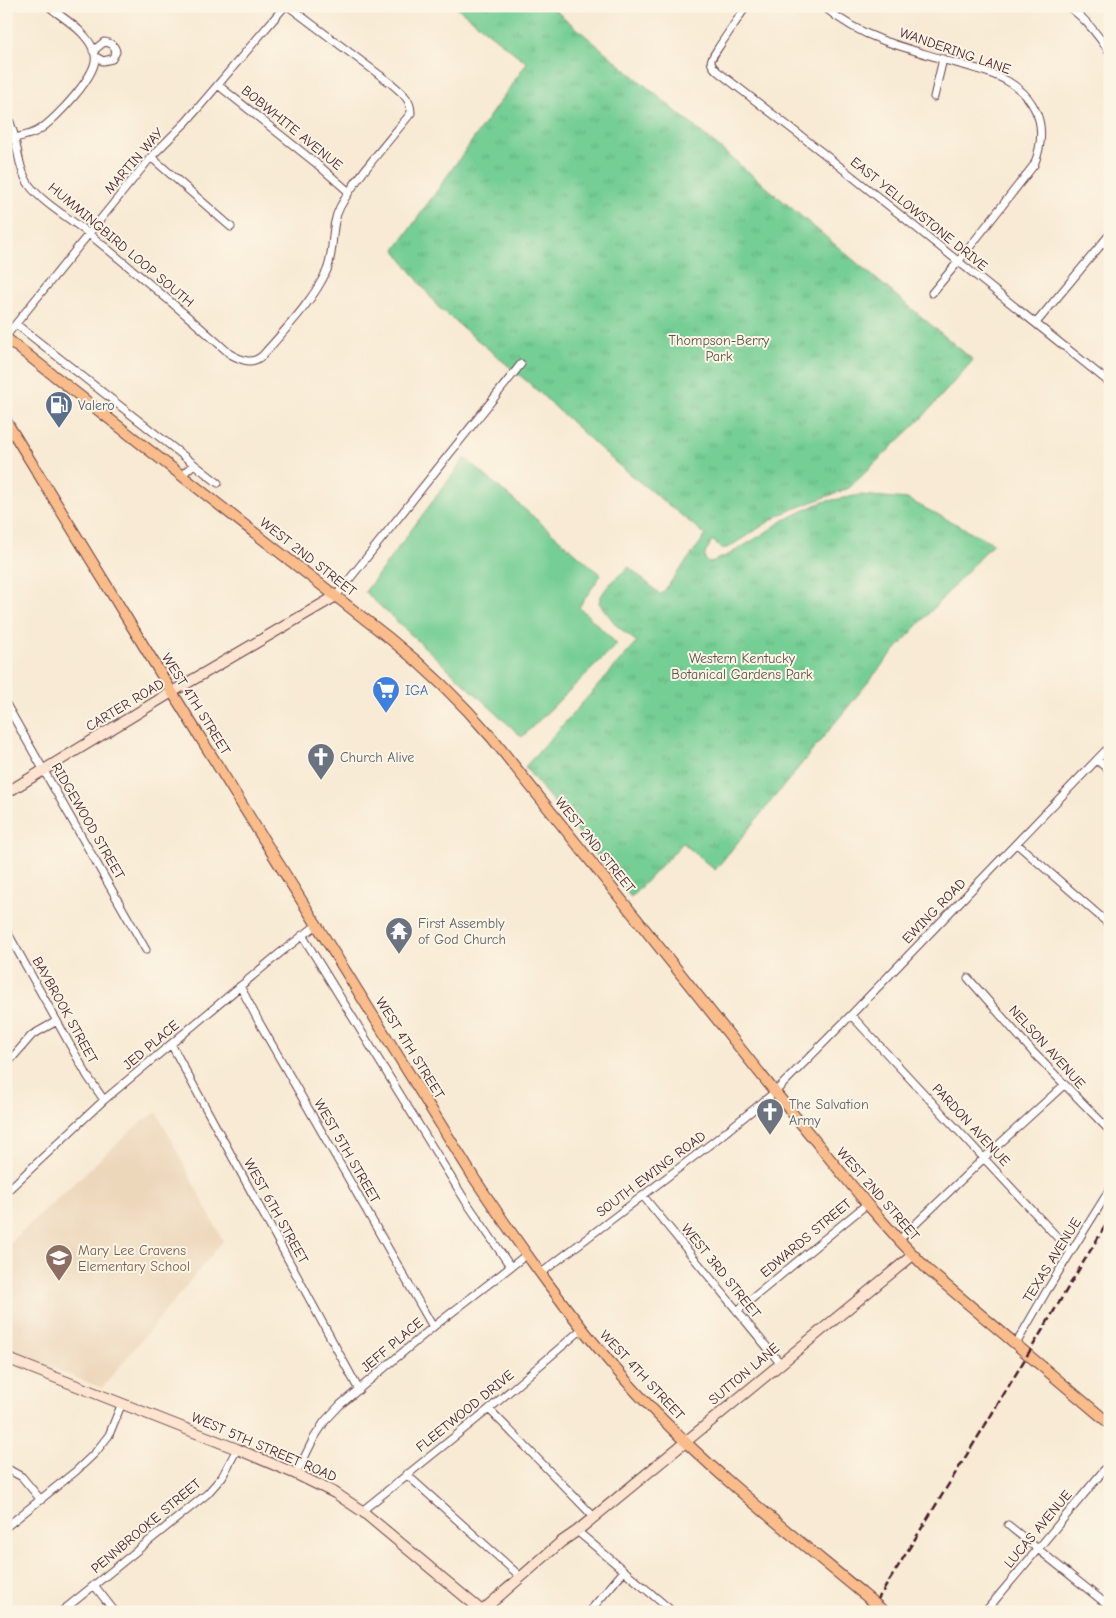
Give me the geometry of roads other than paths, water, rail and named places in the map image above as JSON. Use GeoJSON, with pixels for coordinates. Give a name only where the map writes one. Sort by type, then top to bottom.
{"type":"FeatureCollection","features":[{"type":"Feature","properties":{"kind":"main road","name":"WEST 2ND STREET"},"geometry":{"type":"LineString","coordinates":[[6,337],[422,665],[466,707],[775,1092],[899,1240],[938,1279],[1108,1420]]}},
{"type":"Feature","properties":{"kind":"main road","name":"WEST 4TH STREET"},"geometry":{"type":"LineString","coordinates":[[6,421],[474,1178],[540,1274],[582,1329],[628,1383],[685,1441],[759,1507],[885,1612]]}},
{"type":"Feature","properties":{"kind":"street"},"geometry":{"type":"LineString","coordinates":[[6,140],[39,131],[55,118],[92,73],[94,54],[87,39],[48,6]]}},
{"type":"Feature","properties":{"kind":"street"},"geometry":{"type":"LineString","coordinates":[[287,6],[393,85],[408,99],[410,104],[411,113],[349,192]]}},
{"type":"Feature","properties":{"kind":"street","name":"MARTIN WAY"},"geometry":{"type":"LineString","coordinates":[[6,337],[151,157],[187,121],[287,6]]}},
{"type":"Feature","properties":{"kind":"street","name":"EAST YELLOWSTONE DRIVE"},"geometry":{"type":"LineString","coordinates":[[746,6],[712,55],[710,60],[713,66],[1110,383]]}},
{"type":"Feature","properties":{"kind":"street","name":"WANDERING LANE"},"geometry":{"type":"LineString","coordinates":[[823,6],[837,18],[859,31],[882,40],[990,73],[1010,82],[1019,88],[1033,104],[1037,114],[1041,135],[1038,155],[1029,173],[932,293]]}},
{"type":"Feature","properties":{"kind":"street"},"geometry":{"type":"LineString","coordinates":[[1067,6],[1090,25],[1110,52]]}},
{"type":"Feature","properties":{"kind":"street"},"geometry":{"type":"LineString","coordinates":[[934,97],[943,59]]}},
{"type":"Feature","properties":{"kind":"street","name":"BOBWHITE AVENUE"},"geometry":{"type":"LineString","coordinates":[[218,85],[349,192]]}},
{"type":"Feature","properties":{"kind":"street","name":"HUMMINGBIRD LOOP SOUTH"},"geometry":{"type":"LineString","coordinates":[[6,114],[15,138],[20,164],[31,187],[230,354],[245,362],[258,360],[263,355],[302,309],[322,280],[330,260],[336,218],[349,192]]}},
{"type":"Feature","properties":{"kind":"street"},"geometry":{"type":"LineString","coordinates":[[151,157],[230,226]]}},
{"type":"Feature","properties":{"kind":"street"},"geometry":{"type":"LineString","coordinates":[[1036,323],[1110,234]]}},
{"type":"Feature","properties":{"kind":"street"},"geometry":{"type":"LineString","coordinates":[[16,324],[218,484]]}},
{"type":"Feature","properties":{"kind":"street"},"geometry":{"type":"LineString","coordinates":[[336,596],[521,364]]}},
{"type":"Feature","properties":{"kind":"street"},"geometry":{"type":"LineString","coordinates":[[182,475],[193,464]]}},
{"type":"Feature","properties":{"kind":"street","name":"CARTER ROAD"},"geometry":{"type":"LineString","coordinates":[[6,794],[172,692],[336,596]]}},
{"type":"Feature","properties":{"kind":"street","name":"RIDGEWOOD STREET"},"geometry":{"type":"LineString","coordinates":[[6,704],[146,950]]}},
{"type":"Feature","properties":{"kind":"street","name":"EWING ROAD"},"geometry":{"type":"LineString","coordinates":[[775,1092],[852,1015],[1110,746]]}},
{"type":"Feature","properties":{"kind":"street"},"geometry":{"type":"LineString","coordinates":[[1097,760],[1110,771]]}},
{"type":"Feature","properties":{"kind":"street"},"geometry":{"type":"LineString","coordinates":[[1016,844],[1110,925]]}},
{"type":"Feature","properties":{"kind":"street","name":"JED PLACE"},"geometry":{"type":"LineString","coordinates":[[6,1192],[104,1100],[302,935],[318,924]]}},
{"type":"Feature","properties":{"kind":"street","name":"BAYBROOK STREET"},"geometry":{"type":"LineString","coordinates":[[7,933],[88,1077],[104,1100]]}},
{"type":"Feature","properties":{"kind":"street"},"geometry":{"type":"LineString","coordinates":[[302,935],[465,1200],[510,1266]]}},
{"type":"Feature","properties":{"kind":"street","name":"NELSON AVENUE"},"geometry":{"type":"LineString","coordinates":[[968,978],[1032,1051],[1110,1131]]}},
{"type":"Feature","properties":{"kind":"street","name":"WEST 5TH STREET"},"geometry":{"type":"LineString","coordinates":[[240,986],[258,1022],[433,1327]]}},
{"type":"Feature","properties":{"kind":"street","name":"PARDON AVENUE"},"geometry":{"type":"LineString","coordinates":[[852,1015],[1071,1252]]}},
{"type":"Feature","properties":{"kind":"street"},"geometry":{"type":"LineString","coordinates":[[6,1066],[32,1035],[57,1021]]}},
{"type":"Feature","properties":{"kind":"street","name":"WEST 6TH STREET"},"geometry":{"type":"LineString","coordinates":[[171,1044],[359,1390]]}},
{"type":"Feature","properties":{"kind":"street"},"geometry":{"type":"LineString","coordinates":[[899,1240],[984,1158],[1064,1085]]}},
{"type":"Feature","properties":{"kind":"street","name":"SOUTH EWING ROAD"},"geometry":{"type":"LineString","coordinates":[[540,1274],[717,1139],[775,1092]]}},
{"type":"Feature","properties":{"kind":"street","name":"TEXAS AVENUE"},"geometry":{"type":"LineString","coordinates":[[1016,1344],[1110,1189]]}},
{"type":"Feature","properties":{"kind":"street","name":"WEST 3RD STREET"},"geometry":{"type":"LineString","coordinates":[[643,1196],[780,1362]]}},
{"type":"Feature","properties":{"kind":"street","name":"EDWARDS STREET"},"geometry":{"type":"LineString","coordinates":[[737,1311],[867,1204]]}},
{"type":"Feature","properties":{"kind":"street","name":"SUTTON LANE"},"geometry":{"type":"LineString","coordinates":[[577,1531],[913,1254]]}},
{"type":"Feature","properties":{"kind":"street","name":"JEFF PLACE"},"geometry":{"type":"LineString","coordinates":[[296,1474],[314,1438],[325,1421],[340,1405],[433,1327],[526,1255]]}},
{"type":"Feature","properties":{"kind":"street","name":"FLEETWOOD DRIVE"},"geometry":{"type":"LineString","coordinates":[[362,1511],[488,1409],[582,1329]]}},
{"type":"Feature","properties":{"kind":"street","name":"WEST 5TH STREET ROAD"},"geometry":{"type":"LineString","coordinates":[[6,1358],[237,1449],[335,1492],[362,1511],[482,1611]]}},
{"type":"Feature","properties":{"kind":"street"},"geometry":{"type":"LineString","coordinates":[[6,1527],[96,1453],[109,1435],[122,1404]]}},
{"type":"Feature","properties":{"kind":"street"},"geometry":{"type":"LineString","coordinates":[[488,1409],[594,1517]]}},
{"type":"Feature","properties":{"kind":"street","name":"PENNBROOKE STREET"},"geometry":{"type":"LineString","coordinates":[[61,1612],[207,1494],[222,1477],[237,1449]]}},
{"type":"Feature","properties":{"kind":"street","name":"LUCAS AVENUE"},"geometry":{"type":"LineString","coordinates":[[985,1612],[1110,1463]]}},
{"type":"Feature","properties":{"kind":"street"},"geometry":{"type":"LineString","coordinates":[[6,1468],[22,1477],[41,1500]]}},
{"type":"Feature","properties":{"kind":"street"},"geometry":{"type":"LineString","coordinates":[[406,1474],[521,1578]]}},
{"type":"Feature","properties":{"kind":"street"},"geometry":{"type":"LineString","coordinates":[[1008,1525],[1110,1607]]}},
{"type":"Feature","properties":{"kind":"street"},"geometry":{"type":"LineString","coordinates":[[482,1611],[561,1542],[577,1531],[673,1612]]}},
{"type":"Feature","properties":{"kind":"street"},"geometry":{"type":"LineString","coordinates":[[590,1612],[624,1571]]}},
{"type":"Feature","properties":{"kind":"street"},"geometry":{"type":"LineString","coordinates":[[94,1586],[114,1612]]}},
{"type":"Feature","properties":{"kind":"railway"},"geometry":{"type":"LineString","coordinates":[[870,1612],[1110,1218]]}},
{"type":"Feature","properties":{"kind":"place","name":"Valero"},"geometry":{"type":"Point","coordinates":[59,429]}},
{"type":"Feature","properties":{"kind":"place","name":"IGA"},"geometry":{"type":"Point","coordinates":[386,714]}},
{"type":"Feature","properties":{"kind":"place","name":"Church Alive"},"geometry":{"type":"Point","coordinates":[321,781]}},
{"type":"Feature","properties":{"kind":"place","name":"First Assembly of God Church"},"geometry":{"type":"Point","coordinates":[399,955]}},
{"type":"Feature","properties":{"kind":"place","name":"The Salvation Army"},"geometry":{"type":"Point","coordinates":[770,1136]}},
{"type":"Feature","properties":{"kind":"place","name":"Mary Lee Cravens Elementary School"},"geometry":{"type":"Point","coordinates":[59,1282]}},
{"type":"Feature","properties":{"kind":"park label","name":"Thompson-Berry Park"},"geometry":{"type":"Point","coordinates":[719,348]}},
{"type":"Feature","properties":{"kind":"park label","name":"Western Kentucky Botanical Gardens Park"},"geometry":{"type":"Point","coordinates":[742,666]}}]}
